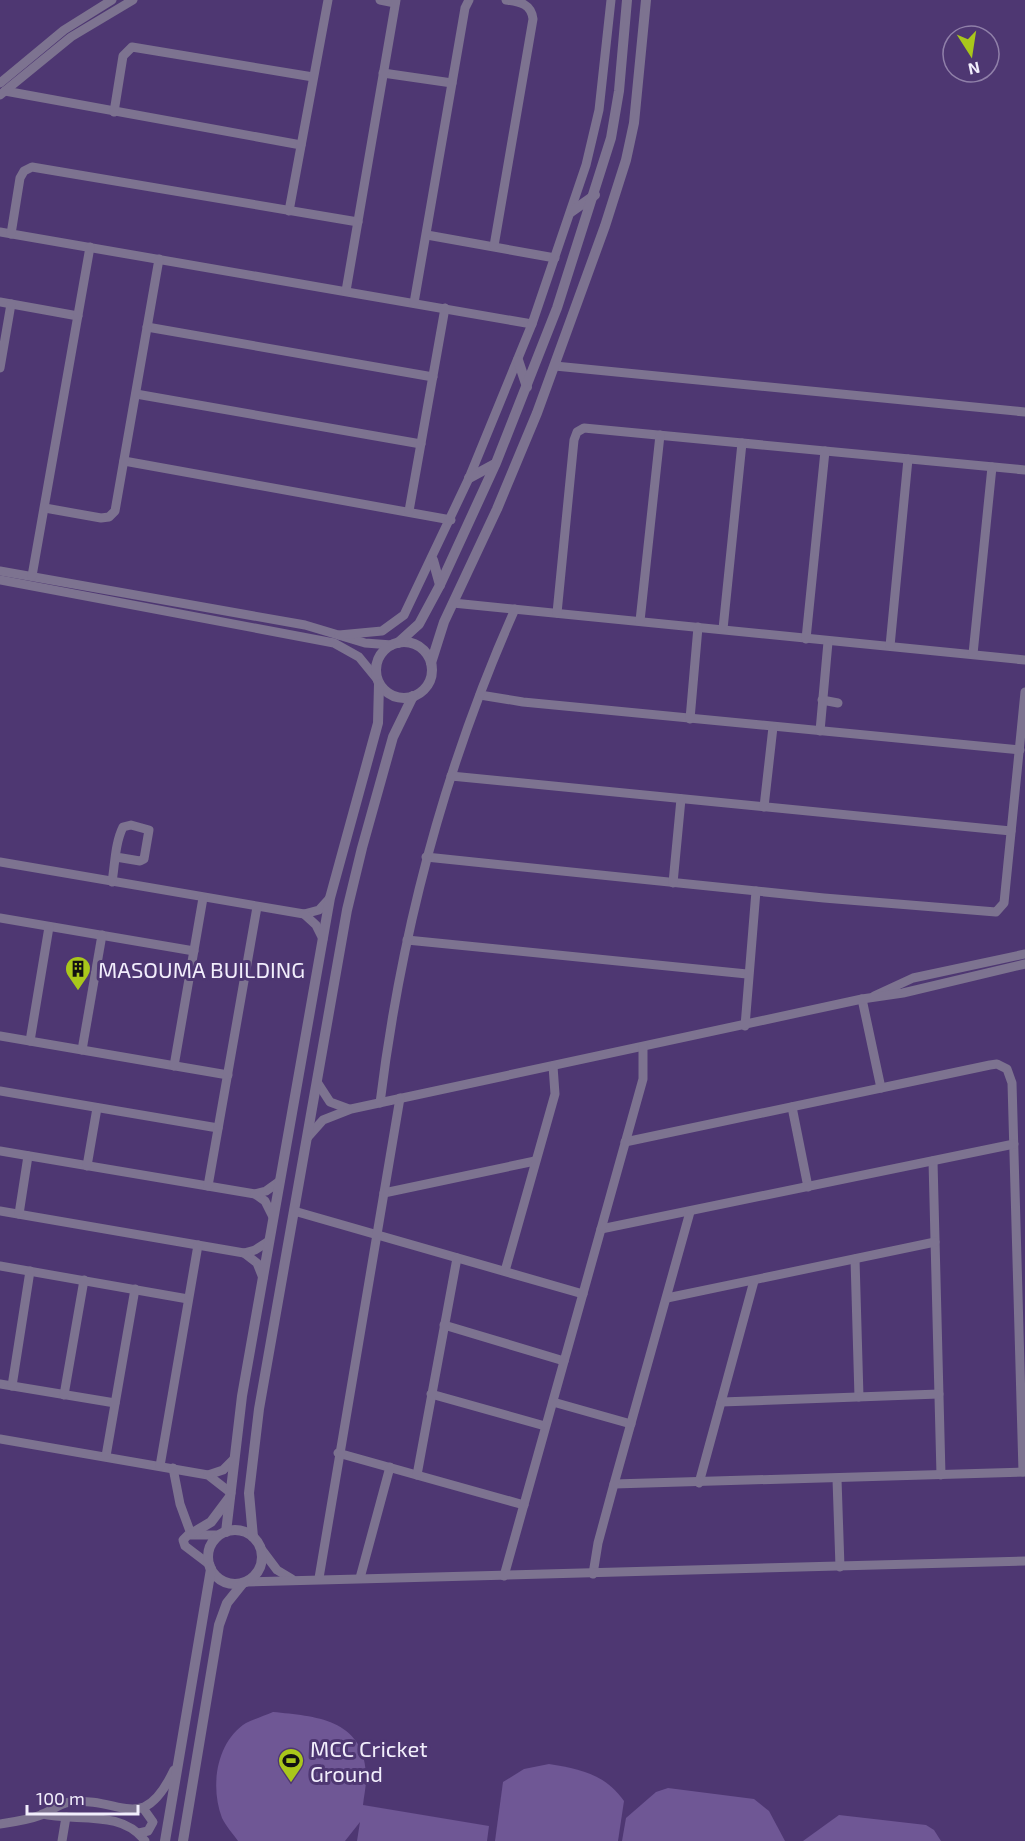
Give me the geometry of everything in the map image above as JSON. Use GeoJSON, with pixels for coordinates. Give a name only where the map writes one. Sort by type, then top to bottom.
{"type":"FeatureCollection","features":[{"type":"Feature","properties":{"kind":"street"},"geometry":{"type":"LineString","coordinates":[[2,90],[64,30],[112,0]]}},
{"type":"Feature","properties":{"kind":"street"},"geometry":{"type":"LineString","coordinates":[[2,90],[71,37],[133,0]]}},
{"type":"Feature","properties":{"kind":"street"},"geometry":{"type":"LineString","coordinates":[[289,211],[328,0]]}},
{"type":"Feature","properties":{"kind":"street"},"geometry":{"type":"LineString","coordinates":[[346,291],[396,1],[380,0]]}},
{"type":"Feature","properties":{"kind":"street"},"geometry":{"type":"LineString","coordinates":[[414,303],[465,8],[469,0]]}},
{"type":"Feature","properties":{"kind":"street"},"geometry":{"type":"LineString","coordinates":[[494,246],[533,19],[531,11],[525,4],[506,0]]}},
{"type":"Feature","properties":{"kind":"street"},"geometry":{"type":"LineString","coordinates":[[339,635],[376,633],[400,621],[408,610],[433,560],[469,478],[532,324],[571,212],[596,126],[611,0]]}},
{"type":"Feature","properties":{"kind":"street"},"geometry":{"type":"LineString","coordinates":[[165,1841],[210,1567],[209,1551],[223,1534],[231,1493],[234,1459],[269,1241],[322,939],[330,898],[378,723],[378,659],[419,624],[440,585],[496,464],[527,387],[595,195],[617,107],[627,0]]}},
{"type":"Feature","properties":{"kind":"street"},"geometry":{"type":"LineString","coordinates":[[0,580],[334,643],[359,657],[378,681],[394,696],[413,696],[421,692],[430,679],[431,663],[440,632],[497,509],[555,366],[626,160],[638,94],[646,0]]}},
{"type":"Feature","properties":{"kind":"street"},"geometry":{"type":"LineString","coordinates":[[114,112],[123,56],[132,47],[313,77]]}},
{"type":"Feature","properties":{"kind":"street"},"geometry":{"type":"LineString","coordinates":[[383,73],[452,83]]}},
{"type":"Feature","properties":{"kind":"street"},"geometry":{"type":"LineString","coordinates":[[2,90],[301,145]]}},
{"type":"Feature","properties":{"kind":"street"},"geometry":{"type":"LineString","coordinates":[[11,234],[20,178],[24,171],[32,167],[357,222]]}},
{"type":"Feature","properties":{"kind":"street"},"geometry":{"type":"LineString","coordinates":[[571,212],[595,195]]}},
{"type":"Feature","properties":{"kind":"street"},"geometry":{"type":"LineString","coordinates":[[0,232],[532,324]]}},
{"type":"Feature","properties":{"kind":"street"},"geometry":{"type":"LineString","coordinates":[[427,235],[555,258]]}},
{"type":"Feature","properties":{"kind":"street"},"geometry":{"type":"LineString","coordinates":[[32,576],[90,247]]}},
{"type":"Feature","properties":{"kind":"street"},"geometry":{"type":"LineString","coordinates":[[45,508],[101,519],[109,517],[117,508],[159,259]]}},
{"type":"Feature","properties":{"kind":"street"},"geometry":{"type":"LineString","coordinates":[[0,302],[78,316]]}},
{"type":"Feature","properties":{"kind":"street"},"geometry":{"type":"LineString","coordinates":[[0,368],[11,304]]}},
{"type":"Feature","properties":{"kind":"street"},"geometry":{"type":"LineString","coordinates":[[409,511],[444,308]]}},
{"type":"Feature","properties":{"kind":"street"},"geometry":{"type":"LineString","coordinates":[[147,327],[432,377]]}},
{"type":"Feature","properties":{"kind":"street"},"geometry":{"type":"LineString","coordinates":[[518,360],[527,387]]}},
{"type":"Feature","properties":{"kind":"street"},"geometry":{"type":"LineString","coordinates":[[555,366],[1025,412]]}},
{"type":"Feature","properties":{"kind":"street"},"geometry":{"type":"LineString","coordinates":[[136,394],[421,444]]}},
{"type":"Feature","properties":{"kind":"street"},"geometry":{"type":"LineString","coordinates":[[557,613],[575,435],[587,428],[1025,470]]}},
{"type":"Feature","properties":{"kind":"street"},"geometry":{"type":"LineString","coordinates":[[640,621],[660,435]]}},
{"type":"Feature","properties":{"kind":"street"},"geometry":{"type":"LineString","coordinates":[[723,629],[742,443]]}},
{"type":"Feature","properties":{"kind":"street"},"geometry":{"type":"LineString","coordinates":[[806,639],[825,451]]}},
{"type":"Feature","properties":{"kind":"street"},"geometry":{"type":"LineString","coordinates":[[890,646],[908,459]]}},
{"type":"Feature","properties":{"kind":"street"},"geometry":{"type":"LineString","coordinates":[[124,462],[451,520]]}},
{"type":"Feature","properties":{"kind":"street"},"geometry":{"type":"LineString","coordinates":[[469,478],[496,464]]}},
{"type":"Feature","properties":{"kind":"street"},"geometry":{"type":"LineString","coordinates":[[973,654],[992,467]]}},
{"type":"Feature","properties":{"kind":"street"},"geometry":{"type":"LineString","coordinates":[[433,560],[440,585]]}},
{"type":"Feature","properties":{"kind":"street"},"geometry":{"type":"LineString","coordinates":[[0,571],[305,625],[366,643],[415,644],[428,655],[431,663]]}},
{"type":"Feature","properties":{"kind":"street"},"geometry":{"type":"LineString","coordinates":[[453,603],[1025,660]]}},
{"type":"Feature","properties":{"kind":"street"},"geometry":{"type":"LineString","coordinates":[[380,1103],[407,940],[426,857],[451,776],[480,695],[516,609]]}},
{"type":"Feature","properties":{"kind":"street"},"geometry":{"type":"LineString","coordinates":[[690,719],[698,627]]}},
{"type":"Feature","properties":{"kind":"street"},"geometry":{"type":"LineString","coordinates":[[820,731],[828,642]]}},
{"type":"Feature","properties":{"kind":"street"},"geometry":{"type":"LineString","coordinates":[[426,857],[756,891],[996,912],[1004,903],[1025,692]]}},
{"type":"Feature","properties":{"kind":"street"},"geometry":{"type":"LineString","coordinates":[[480,695],[690,719],[1020,750]]}},
{"type":"Feature","properties":{"kind":"street"},"geometry":{"type":"LineString","coordinates":[[292,1579],[277,1570],[253,1537],[248,1504],[252,1458],[356,868],[393,737],[413,696]]}},
{"type":"Feature","properties":{"kind":"street"},"geometry":{"type":"LineString","coordinates":[[822,700],[838,703]]}},
{"type":"Feature","properties":{"kind":"street"},"geometry":{"type":"LineString","coordinates":[[764,807],[772,727]]}},
{"type":"Feature","properties":{"kind":"street"},"geometry":{"type":"LineString","coordinates":[[451,776],[1011,831]]}},
{"type":"Feature","properties":{"kind":"street"},"geometry":{"type":"LineString","coordinates":[[673,882],[681,799]]}},
{"type":"Feature","properties":{"kind":"street"},"geometry":{"type":"LineString","coordinates":[[112,882],[116,856],[121,832],[124,826],[131,825],[149,830],[144,859],[140,861],[116,856]]}},
{"type":"Feature","properties":{"kind":"street"},"geometry":{"type":"LineString","coordinates":[[0,862],[304,914],[319,910],[330,898]]}},
{"type":"Feature","properties":{"kind":"street"},"geometry":{"type":"LineString","coordinates":[[745,1026],[747,974],[756,891]]}},
{"type":"Feature","properties":{"kind":"street"},"geometry":{"type":"LineString","coordinates":[[174,1066],[203,898]]}},
{"type":"Feature","properties":{"kind":"street"},"geometry":{"type":"LineString","coordinates":[[208,1186],[257,907]]}},
{"type":"Feature","properties":{"kind":"street"},"geometry":{"type":"LineString","coordinates":[[304,914],[316,925],[322,939]]}},
{"type":"Feature","properties":{"kind":"street"},"geometry":{"type":"LineString","coordinates":[[0,918],[194,951]]}},
{"type":"Feature","properties":{"kind":"street"},"geometry":{"type":"LineString","coordinates":[[30,1041],[49,927]]}},
{"type":"Feature","properties":{"kind":"street"},"geometry":{"type":"LineString","coordinates":[[82,1050],[102,935]]}},
{"type":"Feature","properties":{"kind":"street"},"geometry":{"type":"LineString","coordinates":[[407,940],[747,974]]}},
{"type":"Feature","properties":{"kind":"street"},"geometry":{"type":"LineString","coordinates":[[872,997],[913,978],[1025,954]]}},
{"type":"Feature","properties":{"kind":"street"},"geometry":{"type":"LineString","coordinates":[[307,1138],[323,1120],[351,1109],[862,999],[909,992],[1025,964]]}},
{"type":"Feature","properties":{"kind":"street"},"geometry":{"type":"LineString","coordinates":[[862,999],[881,1088]]}},
{"type":"Feature","properties":{"kind":"street"},"geometry":{"type":"LineString","coordinates":[[0,1036],[228,1075]]}},
{"type":"Feature","properties":{"kind":"street"},"geometry":{"type":"LineString","coordinates":[[504,1576],[644,1073],[643,1047]]}},
{"type":"Feature","properties":{"kind":"street"},"geometry":{"type":"LineString","coordinates":[[614,1484],[1024,1472],[1022,1305],[1011,1079],[1009,1072],[1001,1065],[990,1065],[625,1142]]}},
{"type":"Feature","properties":{"kind":"street"},"geometry":{"type":"LineString","coordinates":[[505,1271],[555,1094],[553,1066]]}},
{"type":"Feature","properties":{"kind":"street"},"geometry":{"type":"LineString","coordinates":[[317,1082],[330,1102],[351,1109]]}},
{"type":"Feature","properties":{"kind":"street"},"geometry":{"type":"LineString","coordinates":[[0,1091],[218,1128]]}},
{"type":"Feature","properties":{"kind":"street"},"geometry":{"type":"LineString","coordinates":[[319,1578],[400,1098]]}},
{"type":"Feature","properties":{"kind":"street"},"geometry":{"type":"LineString","coordinates":[[792,1107],[808,1187]]}},
{"type":"Feature","properties":{"kind":"street"},"geometry":{"type":"LineString","coordinates":[[87,1166],[97,1108]]}},
{"type":"Feature","properties":{"kind":"street"},"geometry":{"type":"LineString","coordinates":[[601,1229],[1014,1144]]}},
{"type":"Feature","properties":{"kind":"street"},"geometry":{"type":"LineString","coordinates":[[0,1151],[255,1194],[265,1201],[273,1217]]}},
{"type":"Feature","properties":{"kind":"street"},"geometry":{"type":"LineString","coordinates":[[19,1214],[28,1156]]}},
{"type":"Feature","properties":{"kind":"street"},"geometry":{"type":"LineString","coordinates":[[384,1193],[535,1161]]}},
{"type":"Feature","properties":{"kind":"street"},"geometry":{"type":"LineString","coordinates":[[933,1161],[941,1475]]}},
{"type":"Feature","properties":{"kind":"street"},"geometry":{"type":"LineString","coordinates":[[255,1194],[271,1189],[280,1181]]}},
{"type":"Feature","properties":{"kind":"street"},"geometry":{"type":"LineString","coordinates":[[294,1210],[583,1294]]}},
{"type":"Feature","properties":{"kind":"street"},"geometry":{"type":"LineString","coordinates":[[0,1211],[244,1253],[255,1250],[269,1241]]}},
{"type":"Feature","properties":{"kind":"street"},"geometry":{"type":"LineString","coordinates":[[593,1574],[598,1543],[690,1212]]}},
{"type":"Feature","properties":{"kind":"street"},"geometry":{"type":"LineString","coordinates":[[667,1298],[935,1242]]}},
{"type":"Feature","properties":{"kind":"street"},"geometry":{"type":"LineString","coordinates":[[160,1466],[198,1245]]}},
{"type":"Feature","properties":{"kind":"street"},"geometry":{"type":"LineString","coordinates":[[244,1253],[257,1263],[263,1278]]}},
{"type":"Feature","properties":{"kind":"street"},"geometry":{"type":"LineString","coordinates":[[417,1475],[457,1258]]}},
{"type":"Feature","properties":{"kind":"street"},"geometry":{"type":"LineString","coordinates":[[855,1259],[859,1397]]}},
{"type":"Feature","properties":{"kind":"street"},"geometry":{"type":"LineString","coordinates":[[0,1266],[189,1299]]}},
{"type":"Feature","properties":{"kind":"street"},"geometry":{"type":"LineString","coordinates":[[12,1386],[30,1271]]}},
{"type":"Feature","properties":{"kind":"street"},"geometry":{"type":"LineString","coordinates":[[64,1395],[84,1280]]}},
{"type":"Feature","properties":{"kind":"street"},"geometry":{"type":"LineString","coordinates":[[699,1483],[754,1281]]}},
{"type":"Feature","properties":{"kind":"street"},"geometry":{"type":"LineString","coordinates":[[106,1456],[135,1289]]}},
{"type":"Feature","properties":{"kind":"street"},"geometry":{"type":"LineString","coordinates":[[444,1325],[564,1361]]}},
{"type":"Feature","properties":{"kind":"street"},"geometry":{"type":"LineString","coordinates":[[0,1384],[115,1403]]}},
{"type":"Feature","properties":{"kind":"street"},"geometry":{"type":"LineString","coordinates":[[431,1394],[545,1426]]}},
{"type":"Feature","properties":{"kind":"street"},"geometry":{"type":"LineString","coordinates":[[721,1402],[939,1394]]}},
{"type":"Feature","properties":{"kind":"street"},"geometry":{"type":"LineString","coordinates":[[553,1402],[631,1424]]}},
{"type":"Feature","properties":{"kind":"street"},"geometry":{"type":"LineString","coordinates":[[1,1442],[106,1456],[208,1475],[231,1493]]}},
{"type":"Feature","properties":{"kind":"street"},"geometry":{"type":"LineString","coordinates":[[339,1453],[524,1505]]}},
{"type":"Feature","properties":{"kind":"street"},"geometry":{"type":"LineString","coordinates":[[208,1475],[223,1470],[234,1459]]}},
{"type":"Feature","properties":{"kind":"street"},"geometry":{"type":"LineString","coordinates":[[360,1578],[390,1467]]}},
{"type":"Feature","properties":{"kind":"street"},"geometry":{"type":"LineString","coordinates":[[173,1468],[180,1504],[191,1534]]}},
{"type":"Feature","properties":{"kind":"street"},"geometry":{"type":"LineString","coordinates":[[837,1479],[840,1567]]}},
{"type":"Feature","properties":{"kind":"street"},"geometry":{"type":"LineString","coordinates":[[231,1493],[211,1522],[184,1538],[184,1545],[224,1581],[593,1574],[1025,1561]]}},
{"type":"Feature","properties":{"kind":"street"},"geometry":{"type":"LineString","coordinates":[[191,1534],[223,1534],[240,1530],[253,1537]]}},
{"type":"Feature","properties":{"kind":"street"},"geometry":{"type":"LineString","coordinates":[[183,1841],[219,1625],[227,1603],[244,1582],[260,1569],[262,1550]]}},
{"type":"Feature","properties":{"kind":"street"},"geometry":{"type":"LineString","coordinates":[[0,1824],[42,1814],[59,1805],[71,1802],[87,1802],[129,1810],[143,1808],[161,1795],[178,1763]]}},
{"type":"Feature","properties":{"kind":"street"},"geometry":{"type":"LineString","coordinates":[[42,1814],[116,1822],[142,1837],[151,1829],[153,1822],[143,1808]]}},
{"type":"Feature","properties":{"kind":"street"},"geometry":{"type":"LineString","coordinates":[[62,1841],[66,1817]]}},
{"type":"Feature","properties":{"kind":"shaded area","name":"MCC Cricket Ground"},"geometry":{"type":"Polygon","coordinates":[[[273,1712],[320,1719],[346,1731],[356,1741],[363,1755],[366,1777],[363,1805],[489,1826],[487,1841],[357,1841],[360,1822],[345,1841],[238,1841],[222,1818],[218,1806],[216,1779],[218,1766],[222,1753],[236,1731],[246,1723],[273,1712]]]}},
{"type":"Feature","properties":{"kind":"shaded area"},"geometry":{"type":"Polygon","coordinates":[[[549,1764],[591,1774],[617,1792],[624,1801],[618,1841],[495,1841],[503,1782],[524,1769],[549,1764]]]}},
{"type":"Feature","properties":{"kind":"shaded area"},"geometry":{"type":"Polygon","coordinates":[[[668,1788],[754,1799],[769,1811],[785,1841],[622,1841],[626,1818],[656,1792],[668,1788]]]}},
{"type":"Feature","properties":{"kind":"shaded area"},"geometry":{"type":"Polygon","coordinates":[[[839,1815],[926,1825],[934,1830],[941,1841],[803,1841],[839,1815]]]}},
{"type":"Feature","properties":{"kind":"place","name":"MASOUMA BUILDING"},"geometry":{"type":"Point","coordinates":[78,992]}},
{"type":"Feature","properties":{"kind":"place","name":"MCC Cricket Ground"},"geometry":{"type":"Point","coordinates":[291,1784]}}]}
